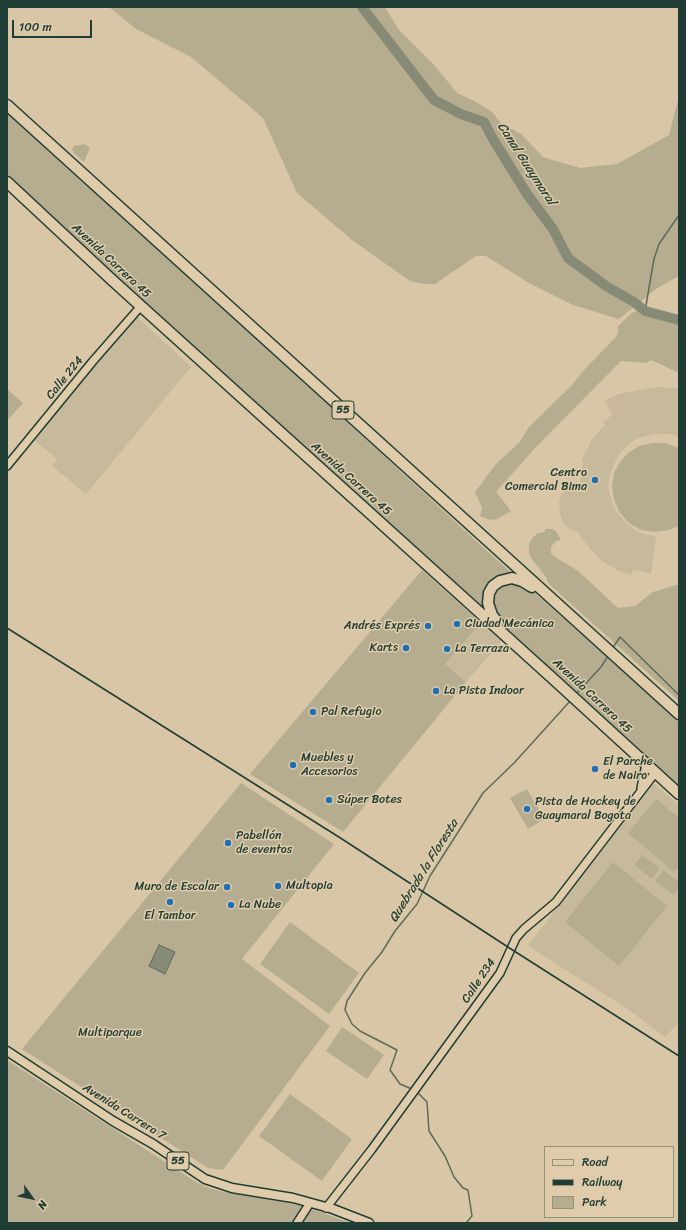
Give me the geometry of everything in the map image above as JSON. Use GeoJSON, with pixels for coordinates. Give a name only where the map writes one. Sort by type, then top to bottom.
{"type":"FeatureCollection","features":[{"type":"Feature","properties":{"kind":"highway","name":"55"},"geometry":{"type":"LineString","coordinates":[[7,105],[679,714]]}},
{"type":"Feature","properties":{"kind":"highway","name":"Avenida Carrera 45"},"geometry":{"type":"LineString","coordinates":[[7,182],[141,306],[679,794]]}},
{"type":"Feature","properties":{"kind":"highway"},"geometry":{"type":"LineString","coordinates":[[523,651],[499,624],[489,608],[489,593],[496,583],[512,578],[522,581],[565,612]]}},
{"type":"Feature","properties":{"kind":"main road","name":"Avenida Carrera 7"},"geometry":{"type":"LineString","coordinates":[[7,1051],[113,1121],[153,1144],[200,1177],[222,1186],[293,1198],[369,1223]]}},
{"type":"Feature","properties":{"kind":"street","name":"Calle 224"},"geometry":{"type":"LineString","coordinates":[[7,466],[141,306]]}},
{"type":"Feature","properties":{"kind":"street"},"geometry":{"type":"LineString","coordinates":[[641,790],[646,764]]}},
{"type":"Feature","properties":{"kind":"street","name":"Calle 234"},"geometry":{"type":"LineString","coordinates":[[326,1208],[372,1149],[500,973],[516,938],[524,928],[556,902],[655,772]]}},
{"type":"Feature","properties":{"kind":"street"},"geometry":{"type":"LineString","coordinates":[[297,1223],[310,1203]]}},
{"type":"Feature","properties":{"kind":"shaded area"},"geometry":{"type":"Polygon","coordinates":[[[135,315],[191,367],[86,494],[52,466],[57,459],[34,440],[135,315]]]}},
{"type":"Feature","properties":{"kind":"shaded area","name":"Centro Comercial Bima"},"geometry":{"type":"Polygon","coordinates":[[[660,387],[679,389],[679,437],[670,434],[654,434],[638,438],[630,443],[621,452],[615,462],[610,474],[608,486],[613,506],[628,525],[644,534],[656,537],[651,574],[633,570],[631,575],[619,571],[603,562],[591,550],[578,533],[563,523],[559,501],[567,488],[580,486],[583,462],[581,461],[592,439],[605,425],[603,422],[612,415],[605,400],[619,394],[660,387]]]}},
{"type":"Feature","properties":{"kind":"shaded area"},"geometry":{"type":"Polygon","coordinates":[[[481,623],[502,641],[466,682],[445,664],[481,623]]]}},
{"type":"Feature","properties":{"kind":"shaded area"},"geometry":{"type":"Polygon","coordinates":[[[652,782],[679,805],[679,1022],[665,1037],[626,1008],[528,946],[652,782]]]}},
{"type":"Feature","properties":{"kind":"shaded area"},"geometry":{"type":"Polygon","coordinates":[[[159,945],[175,952],[165,974],[149,966],[159,945]]]}},
{"type":"Feature","properties":{"kind":"green space"},"geometry":{"type":"Polygon","coordinates":[[[109,7],[385,7],[399,30],[436,67],[457,93],[492,112],[501,123],[521,134],[543,157],[580,168],[617,164],[669,135],[679,96],[679,276],[656,289],[619,319],[573,305],[529,283],[486,256],[476,256],[435,284],[424,284],[410,281],[352,240],[297,193],[263,118],[191,57],[136,29],[109,7]]]}},
{"type":"Feature","properties":{"kind":"green space"},"geometry":{"type":"Polygon","coordinates":[[[7,111],[57,159],[270,351],[487,551],[679,720],[679,789],[629,741],[138,298],[7,177],[7,111]]]}},
{"type":"Feature","properties":{"kind":"green space"},"geometry":{"type":"Polygon","coordinates":[[[85,144],[90,148],[84,162],[74,153],[72,149],[74,146],[85,144]]]}},
{"type":"Feature","properties":{"kind":"green space"},"geometry":{"type":"Polygon","coordinates":[[[647,308],[679,316],[679,373],[651,360],[646,363],[621,361],[535,448],[496,492],[511,511],[497,519],[490,520],[480,516],[482,508],[475,492],[496,464],[519,443],[529,427],[571,386],[584,370],[616,337],[618,326],[633,312],[647,308]]]}},
{"type":"Feature","properties":{"kind":"green space"},"geometry":{"type":"Polygon","coordinates":[[[7,389],[23,403],[7,421],[7,389]]]}},
{"type":"Feature","properties":{"kind":"green space"},"geometry":{"type":"Polygon","coordinates":[[[652,443],[665,443],[679,448],[679,526],[669,530],[655,532],[641,530],[629,523],[620,513],[614,500],[612,486],[614,473],[620,462],[628,453],[639,446],[652,443]]]}},
{"type":"Feature","properties":{"kind":"green space"},"geometry":{"type":"Polygon","coordinates":[[[545,529],[552,529],[556,531],[561,540],[556,541],[551,547],[551,553],[578,571],[618,608],[635,606],[653,592],[679,584],[679,701],[548,583],[546,577],[531,558],[529,552],[529,545],[532,538],[538,533],[545,532],[545,529]]]}},
{"type":"Feature","properties":{"kind":"green space"},"geometry":{"type":"Polygon","coordinates":[[[422,570],[481,623],[445,664],[466,682],[343,832],[250,774],[422,570]]]}},
{"type":"Feature","properties":{"kind":"green space","name":"Multiparque"},"geometry":{"type":"Polygon","coordinates":[[[241,783],[334,844],[242,959],[330,1026],[223,1170],[208,1168],[22,1049],[241,783]]]}},
{"type":"Feature","properties":{"kind":"green space","name":"Pista de Hockey de Guaymaral Bogota"},"geometry":{"type":"Polygon","coordinates":[[[527,789],[544,819],[528,829],[510,798],[527,789]]]}},
{"type":"Feature","properties":{"kind":"green space"},"geometry":{"type":"Polygon","coordinates":[[[656,799],[679,818],[679,866],[674,872],[628,833],[656,799]]]}},
{"type":"Feature","properties":{"kind":"green space"},"geometry":{"type":"Polygon","coordinates":[[[642,855],[660,868],[652,879],[634,865],[642,855]]]}},
{"type":"Feature","properties":{"kind":"green space"},"geometry":{"type":"Polygon","coordinates":[[[613,862],[667,906],[619,966],[565,922],[613,862]]]}},
{"type":"Feature","properties":{"kind":"green space"},"geometry":{"type":"Polygon","coordinates":[[[663,870],[679,882],[679,887],[674,895],[655,881],[663,870]]]}},
{"type":"Feature","properties":{"kind":"green space"},"geometry":{"type":"Polygon","coordinates":[[[290,922],[359,973],[329,1014],[260,964],[290,922]]]}},
{"type":"Feature","properties":{"kind":"green space"},"geometry":{"type":"Polygon","coordinates":[[[342,1027],[384,1055],[367,1079],[326,1051],[342,1027]]]}},
{"type":"Feature","properties":{"kind":"green space"},"geometry":{"type":"Polygon","coordinates":[[[7,1060],[196,1182],[209,1188],[224,1192],[303,1206],[351,1223],[7,1223],[7,1060]]]}},
{"type":"Feature","properties":{"kind":"green space"},"geometry":{"type":"Polygon","coordinates":[[[290,1094],[352,1139],[322,1181],[259,1136],[290,1094]]]}},
{"type":"Feature","properties":{"kind":"waterway","name":"Canal Guaymaral"},"geometry":{"type":"LineString","coordinates":[[362,7],[434,100],[461,114],[484,122],[527,194],[553,229],[568,258],[606,286],[634,302],[645,311],[679,320]]}},
{"type":"Feature","properties":{"kind":"waterway"},"geometry":{"type":"LineString","coordinates":[[645,311],[654,259],[659,244],[679,215]]}},
{"type":"Feature","properties":{"kind":"waterway","name":"Quebrada la Floresta"},"geometry":{"type":"LineString","coordinates":[[612,649],[620,637],[679,695]]}},
{"type":"Feature","properties":{"kind":"waterway","name":"Quebrada la Floresta"},"geometry":{"type":"LineString","coordinates":[[576,694],[601,667],[608,656]]}},
{"type":"Feature","properties":{"kind":"waterway","name":"Quebrada la Floresta"},"geometry":{"type":"LineString","coordinates":[[412,1089],[400,1084],[390,1070],[397,1050],[360,1031],[352,1024],[345,1010],[347,1001],[395,931],[417,904],[430,876],[483,793],[515,762],[571,700]]}},
{"type":"Feature","properties":{"kind":"waterway","name":"Quebrada la Floresta"},"geometry":{"type":"LineString","coordinates":[[417,1092],[427,1102],[429,1131],[445,1156],[454,1177],[463,1188],[468,1190],[472,1216],[466,1223]]}},
{"type":"Feature","properties":{"kind":"railway"},"geometry":{"type":"LineString","coordinates":[[7,628],[342,839],[679,1056]]}},
{"type":"Feature","properties":{"kind":"place","name":"Centro Comercial Bima"},"geometry":{"type":"Point","coordinates":[595,480]}},
{"type":"Feature","properties":{"kind":"place","name":"Ciudad Mecánica"},"geometry":{"type":"Point","coordinates":[457,624]}},
{"type":"Feature","properties":{"kind":"place","name":"Andrés Exprés"},"geometry":{"type":"Point","coordinates":[428,626]}},
{"type":"Feature","properties":{"kind":"place","name":"Karts"},"geometry":{"type":"Point","coordinates":[406,648]}},
{"type":"Feature","properties":{"kind":"place","name":"La Terraza"},"geometry":{"type":"Point","coordinates":[447,649]}},
{"type":"Feature","properties":{"kind":"place","name":"La Pista Indoor"},"geometry":{"type":"Point","coordinates":[436,691]}},
{"type":"Feature","properties":{"kind":"place","name":"Pal Refugio"},"geometry":{"type":"Point","coordinates":[313,712]}},
{"type":"Feature","properties":{"kind":"place","name":"Muebles y Accesorios"},"geometry":{"type":"Point","coordinates":[293,765]}},
{"type":"Feature","properties":{"kind":"place","name":"El Parche de Nairo"},"geometry":{"type":"Point","coordinates":[595,769]}},
{"type":"Feature","properties":{"kind":"place","name":"Súper Botes"},"geometry":{"type":"Point","coordinates":[329,800]}},
{"type":"Feature","properties":{"kind":"place","name":"Pista de Hockey de Guaymaral Bogota"},"geometry":{"type":"Point","coordinates":[527,809]}},
{"type":"Feature","properties":{"kind":"place","name":"Pabellón de eventos"},"geometry":{"type":"Point","coordinates":[228,843]}},
{"type":"Feature","properties":{"kind":"place","name":"Multopia"},"geometry":{"type":"Point","coordinates":[278,886]}},
{"type":"Feature","properties":{"kind":"place","name":"Muro de Escalar"},"geometry":{"type":"Point","coordinates":[227,887]}},
{"type":"Feature","properties":{"kind":"place","name":"El Tambor"},"geometry":{"type":"Point","coordinates":[170,902]}},
{"type":"Feature","properties":{"kind":"place","name":"La Nube"},"geometry":{"type":"Point","coordinates":[231,905]}}]}
